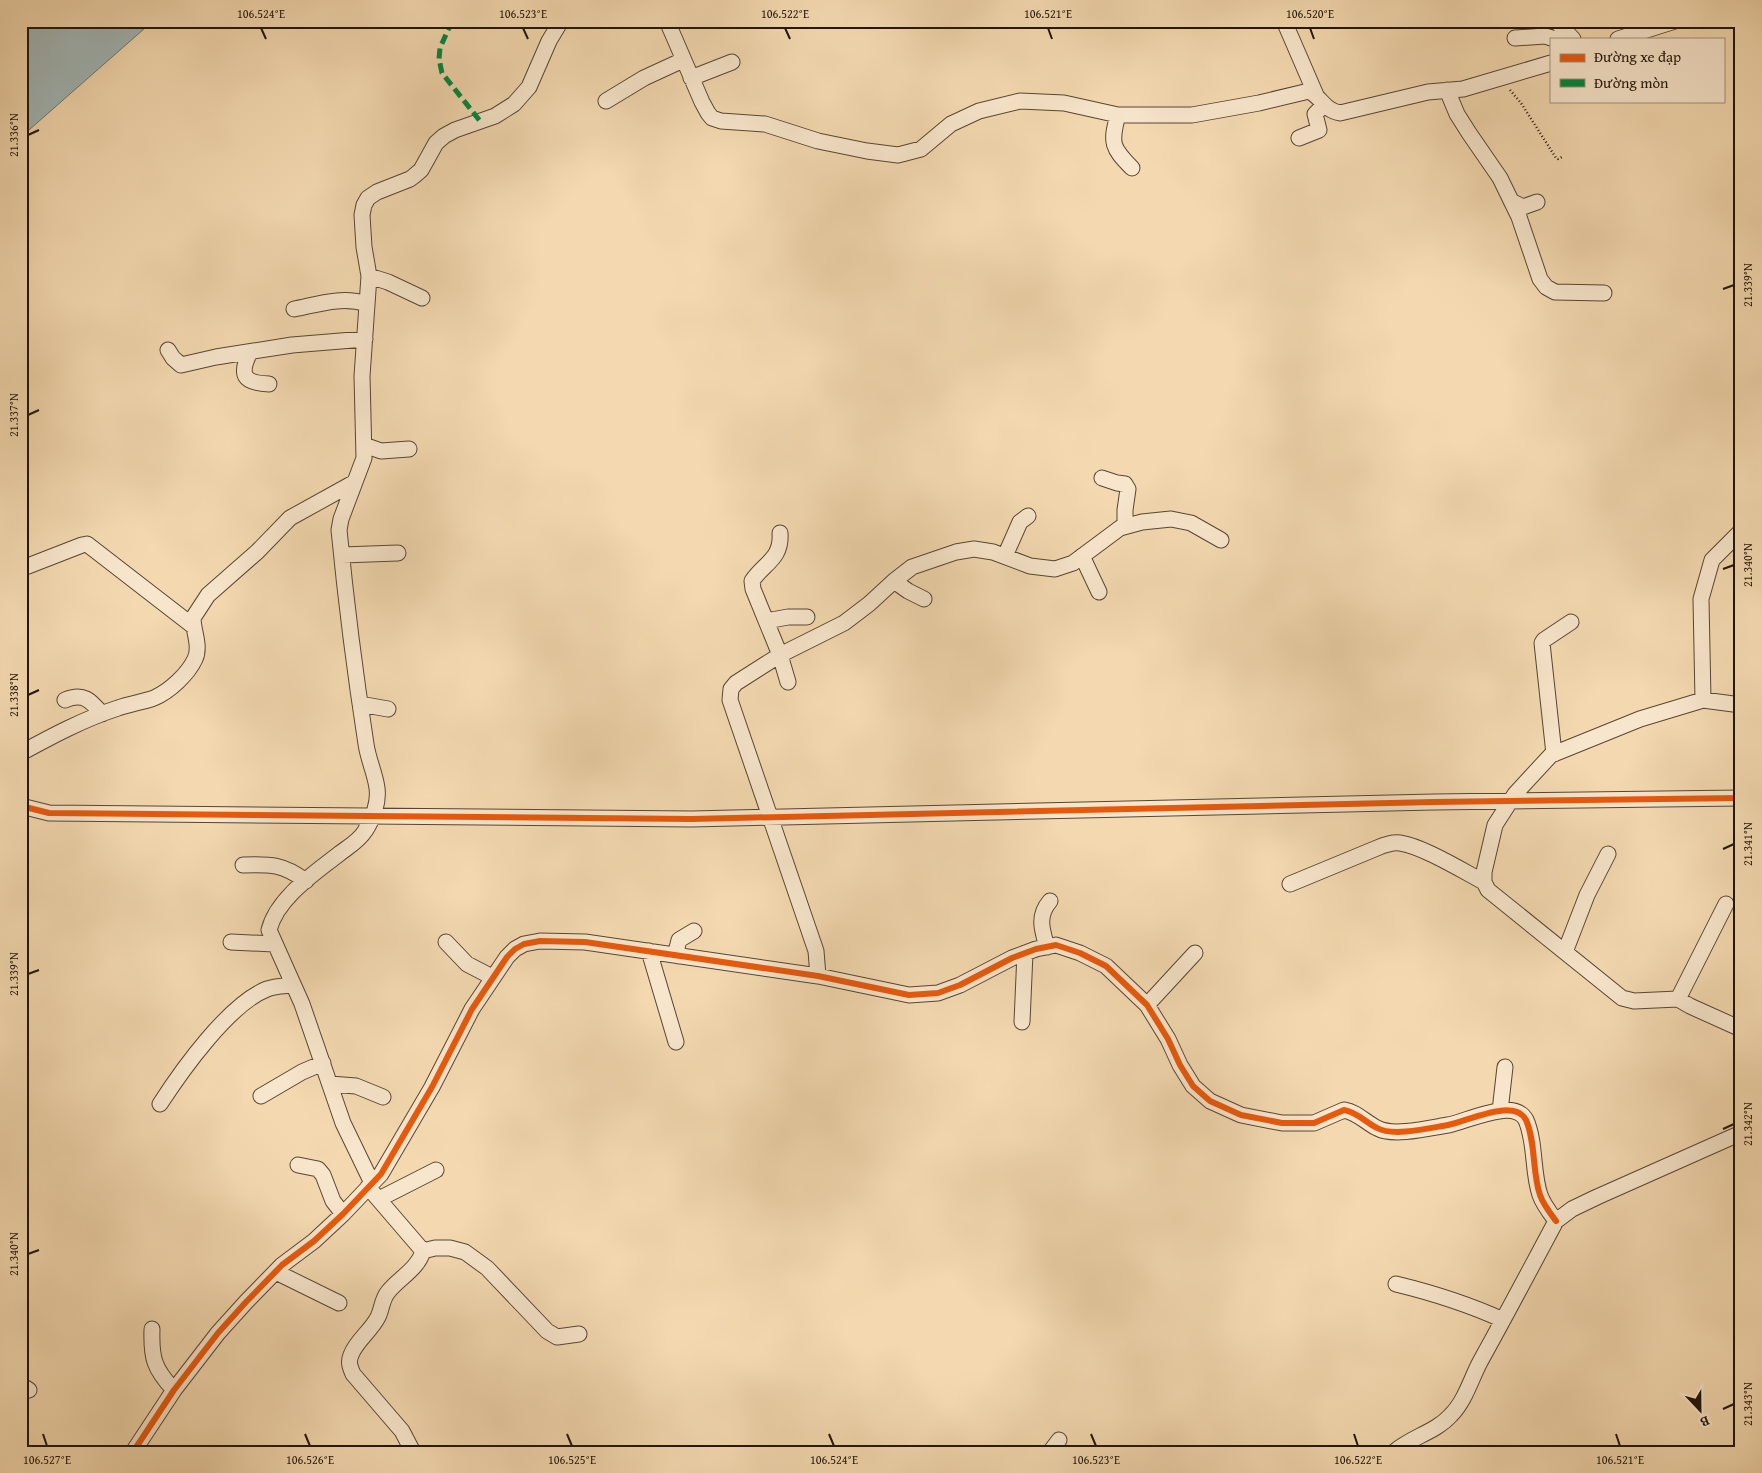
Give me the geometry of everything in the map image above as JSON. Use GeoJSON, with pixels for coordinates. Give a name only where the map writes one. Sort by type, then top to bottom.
{"type":"FeatureCollection","features":[{"type":"Feature","properties":{"kind":"street"},"geometry":{"type":"LineString","coordinates":[[413,1452],[402,1431],[353,1374],[349,1364],[350,1356],[356,1346],[378,1318],[387,1293],[422,1257],[423,1251],[379,1199],[370,1185],[344,1123],[302,1004],[269,930],[277,911],[306,881],[356,841],[364,832],[376,805],[377,788],[368,756],[360,704],[339,530],[341,518],[364,458],[362,376],[369,276],[364,247],[362,215],[364,205],[368,198],[377,192],[410,179],[421,170],[436,143],[444,136],[455,130],[495,116],[514,104],[529,87],[549,41],[562,21]]}},
{"type":"Feature","properties":{"kind":"street"},"geometry":{"type":"LineString","coordinates":[[667,21],[691,78],[712,118],[721,121],[764,124],[818,141],[867,152],[898,155],[921,149],[950,124],[979,110],[1020,101],[1064,103],[1118,115],[1192,115],[1259,103],[1309,91],[1332,111],[1340,113],[1388,100],[1428,92],[1463,89],[1550,63]]}},
{"type":"Feature","properties":{"kind":"street"},"geometry":{"type":"LineString","coordinates":[[1284,21],[1320,100],[1315,114],[1319,130],[1299,138]]}},
{"type":"Feature","properties":{"kind":"street"},"geometry":{"type":"LineString","coordinates":[[1556,21],[1571,38]]}},
{"type":"Feature","properties":{"kind":"street"},"geometry":{"type":"LineString","coordinates":[[1622,38],[1659,29],[1675,21]]}},
{"type":"Feature","properties":{"kind":"street"},"geometry":{"type":"LineString","coordinates":[[1515,38],[1545,36],[1552,38]]}},
{"type":"Feature","properties":{"kind":"street"},"geometry":{"type":"LineString","coordinates":[[606,101],[644,78],[684,60]]}},
{"type":"Feature","properties":{"kind":"street"},"geometry":{"type":"LineString","coordinates":[[691,78],[732,62]]}},
{"type":"Feature","properties":{"kind":"street"},"geometry":{"type":"LineString","coordinates":[[1447,90],[1457,114],[1500,178],[1519,217],[1540,279],[1546,288],[1555,292],[1604,293]]}},
{"type":"Feature","properties":{"kind":"street"},"geometry":{"type":"LineString","coordinates":[[1118,115],[1113,143],[1118,153],[1132,168]]}},
{"type":"Feature","properties":{"kind":"street"},"geometry":{"type":"LineString","coordinates":[[1511,200],[1523,207],[1537,202]]}},
{"type":"Feature","properties":{"kind":"street"},"geometry":{"type":"LineString","coordinates":[[369,276],[388,282],[422,298]]}},
{"type":"Feature","properties":{"kind":"street"},"geometry":{"type":"LineString","coordinates":[[294,309],[338,300],[355,300],[367,304]]}},
{"type":"Feature","properties":{"kind":"street"},"geometry":{"type":"LineString","coordinates":[[168,350],[181,365],[292,345],[365,340]]}},
{"type":"Feature","properties":{"kind":"street"},"geometry":{"type":"LineString","coordinates":[[250,352],[243,368],[245,375],[248,380],[269,384]]}},
{"type":"Feature","properties":{"kind":"street"},"geometry":{"type":"LineString","coordinates":[[364,445],[381,451],[409,449]]}},
{"type":"Feature","properties":{"kind":"street"},"geometry":{"type":"LineString","coordinates":[[1102,478],[1125,484],[1128,489],[1125,526]]}},
{"type":"Feature","properties":{"kind":"street"},"geometry":{"type":"LineString","coordinates":[[21,753],[56,734],[102,714],[116,708],[154,698],[167,690],[188,670],[196,657],[198,643],[193,626],[193,618],[208,595],[257,552],[290,518],[355,482]]}},
{"type":"Feature","properties":{"kind":"street"},"geometry":{"type":"LineString","coordinates":[[1005,556],[1020,522],[1028,516]]}},
{"type":"Feature","properties":{"kind":"street"},"geometry":{"type":"LineString","coordinates":[[818,976],[816,951],[730,700],[731,689],[736,682],[780,656],[844,623],[870,604],[912,567],[956,552],[974,549],[993,552],[1030,566],[1055,569],[1073,562],[1120,528],[1142,522],[1171,519],[1191,523],[1221,540]]}},
{"type":"Feature","properties":{"kind":"street"},"geometry":{"type":"LineString","coordinates":[[1703,700],[1701,599],[1712,560],[1740,532]]}},
{"type":"Feature","properties":{"kind":"street"},"geometry":{"type":"LineString","coordinates":[[780,534],[781,545],[778,551],[752,581],[753,589],[780,656],[788,682]]}},
{"type":"Feature","properties":{"kind":"street"},"geometry":{"type":"LineString","coordinates":[[28,566],[88,544],[193,626]]}},
{"type":"Feature","properties":{"kind":"street"},"geometry":{"type":"LineString","coordinates":[[342,555],[398,553]]}},
{"type":"Feature","properties":{"kind":"street"},"geometry":{"type":"LineString","coordinates":[[1082,556],[1099,592]]}},
{"type":"Feature","properties":{"kind":"street"},"geometry":{"type":"LineString","coordinates":[[894,581],[924,599]]}},
{"type":"Feature","properties":{"kind":"street"},"geometry":{"type":"LineString","coordinates":[[766,621],[788,617],[807,618]]}},
{"type":"Feature","properties":{"kind":"street"},"geometry":{"type":"LineString","coordinates":[[1554,754],[1542,643],[1571,622]]}},
{"type":"Feature","properties":{"kind":"street"},"geometry":{"type":"LineString","coordinates":[[65,700],[73,697],[83,697],[102,714]]}},
{"type":"Feature","properties":{"kind":"street"},"geometry":{"type":"LineString","coordinates":[[1741,704],[1703,700],[1640,718],[1554,754],[1510,801],[1495,825],[1484,872],[1484,882],[1488,890],[1622,998],[1634,1001],[1678,999],[1741,1029]]}},
{"type":"Feature","properties":{"kind":"street"},"geometry":{"type":"LineString","coordinates":[[360,704],[388,709]]}},
{"type":"Feature","properties":{"kind":"street"},"geometry":{"type":"LineString","coordinates":[[21,806],[49,813],[682,819],[1510,801],[1741,798]]}},
{"type":"Feature","properties":{"kind":"street"},"geometry":{"type":"LineString","coordinates":[[1290,884],[1377,848],[1400,843],[1423,851],[1484,882]]}},
{"type":"Feature","properties":{"kind":"street"},"geometry":{"type":"LineString","coordinates":[[1565,952],[1587,895],[1608,854]]}},
{"type":"Feature","properties":{"kind":"street"},"geometry":{"type":"LineString","coordinates":[[243,865],[275,865],[291,870],[306,881]]}},
{"type":"Feature","properties":{"kind":"street"},"geometry":{"type":"LineString","coordinates":[[1047,947],[1042,929],[1042,916],[1043,909],[1050,901]]}},
{"type":"Feature","properties":{"kind":"street"},"geometry":{"type":"LineString","coordinates":[[1678,999],[1726,904]]}},
{"type":"Feature","properties":{"kind":"street"},"geometry":{"type":"LineString","coordinates":[[680,956],[677,948],[679,940],[694,931]]}},
{"type":"Feature","properties":{"kind":"street"},"geometry":{"type":"LineString","coordinates":[[139,1449],[174,1390],[218,1333],[276,1272],[343,1214],[381,1174],[432,1087],[472,1008],[492,977],[515,949],[524,944],[540,941],[585,942],[649,951],[818,976],[909,995],[938,993],[960,985],[1036,948],[1056,945],[1067,948],[1106,966],[1147,1005],[1193,1086],[1210,1100],[1241,1115],[1282,1123],[1304,1124],[1314,1123],[1344,1110],[1356,1114],[1378,1129],[1395,1132],[1450,1124],[1492,1112],[1512,1110],[1520,1113],[1526,1121],[1534,1152],[1536,1179],[1540,1197],[1556,1221]]}},
{"type":"Feature","properties":{"kind":"street"},"geometry":{"type":"LineString","coordinates":[[231,942],[274,944]]}},
{"type":"Feature","properties":{"kind":"street"},"geometry":{"type":"LineString","coordinates":[[446,942],[467,964],[492,977]]}},
{"type":"Feature","properties":{"kind":"street"},"geometry":{"type":"LineString","coordinates":[[649,951],[676,1042]]}},
{"type":"Feature","properties":{"kind":"street"},"geometry":{"type":"LineString","coordinates":[[1022,1022],[1025,953]]}},
{"type":"Feature","properties":{"kind":"street"},"geometry":{"type":"LineString","coordinates":[[1147,1005],[1195,953]]}},
{"type":"Feature","properties":{"kind":"street"},"geometry":{"type":"LineString","coordinates":[[160,1104],[175,1079],[201,1046],[240,1006],[256,994],[267,989],[278,986],[293,986]]}},
{"type":"Feature","properties":{"kind":"street"},"geometry":{"type":"LineString","coordinates":[[261,1096],[302,1072],[323,1063]]}},
{"type":"Feature","properties":{"kind":"street"},"geometry":{"type":"LineString","coordinates":[[1500,1111],[1505,1067]]}},
{"type":"Feature","properties":{"kind":"street"},"geometry":{"type":"LineString","coordinates":[[330,1084],[356,1086],[383,1097]]}},
{"type":"Feature","properties":{"kind":"street"},"geometry":{"type":"LineString","coordinates":[[1394,1452],[1441,1425],[1460,1404],[1556,1221],[1572,1209],[1597,1196],[1741,1133]]}},
{"type":"Feature","properties":{"kind":"street"},"geometry":{"type":"LineString","coordinates":[[298,1165],[318,1169],[323,1175],[332,1201],[343,1214]]}},
{"type":"Feature","properties":{"kind":"street"},"geometry":{"type":"LineString","coordinates":[[379,1199],[436,1170]]}},
{"type":"Feature","properties":{"kind":"street"},"geometry":{"type":"LineString","coordinates":[[423,1251],[435,1248],[450,1248],[465,1252],[486,1268],[547,1332],[557,1338],[579,1334]]}},
{"type":"Feature","properties":{"kind":"street"},"geometry":{"type":"LineString","coordinates":[[276,1272],[339,1303]]}},
{"type":"Feature","properties":{"kind":"street"},"geometry":{"type":"LineString","coordinates":[[1396,1284],[1430,1292],[1472,1306],[1503,1320]]}},
{"type":"Feature","properties":{"kind":"street"},"geometry":{"type":"LineString","coordinates":[[152,1329],[154,1363],[165,1381],[174,1390]]}},
{"type":"Feature","properties":{"kind":"path"},"geometry":{"type":"LineString","coordinates":[[1500,78],[1518,100],[1556,158],[1562,157]]}},
{"type":"Feature","properties":{"kind":"shaded area"},"geometry":{"type":"Polygon","coordinates":[[[21,21],[153,21],[21,137],[21,21]]]}},
{"type":"Feature","properties":{"kind":"marked path"},"geometry":{"type":"LineString","coordinates":[[452,21],[440,48],[439,59],[442,73],[480,121]]}},
{"type":"Feature","properties":{"kind":"cycle path"},"geometry":{"type":"LineString","coordinates":[[21,806],[49,813],[692,819],[1434,802],[1741,798]]}},
{"type":"Feature","properties":{"kind":"cycle path"},"geometry":{"type":"LineString","coordinates":[[133,1452],[174,1390],[218,1333],[282,1265],[314,1241],[381,1174],[432,1087],[472,1009],[507,957],[524,944],[540,941],[585,942],[818,976],[909,995],[938,993],[960,985],[1012,958],[1036,949],[1056,945],[1080,953],[1106,966],[1147,1005],[1193,1086],[1210,1101],[1241,1115],[1282,1123],[1314,1123],[1344,1110],[1357,1115],[1384,1131],[1402,1132],[1448,1125],[1501,1111],[1520,1113],[1526,1120],[1529,1129],[1540,1195],[1556,1221]]}}]}
